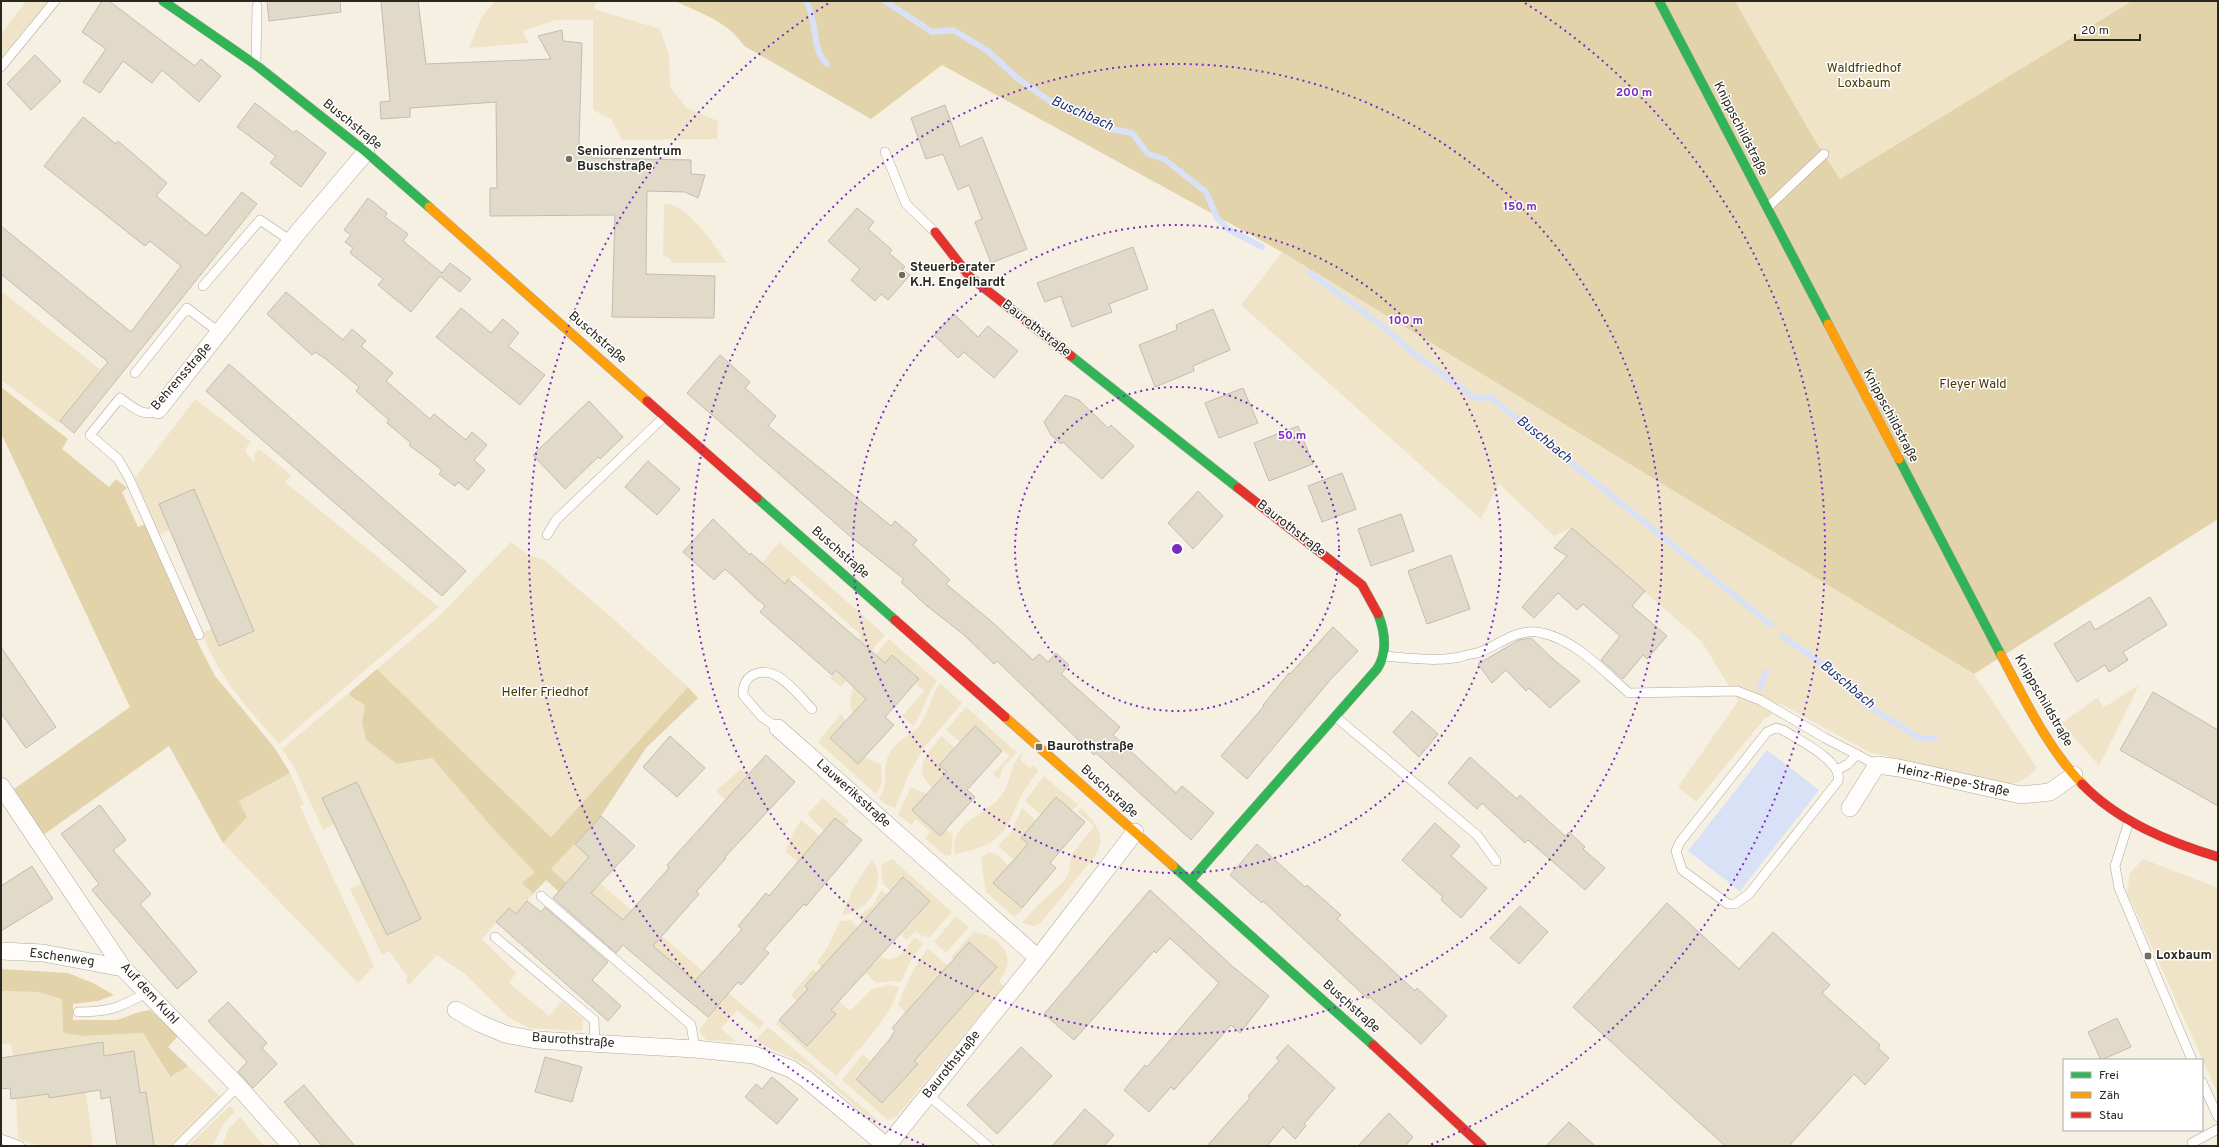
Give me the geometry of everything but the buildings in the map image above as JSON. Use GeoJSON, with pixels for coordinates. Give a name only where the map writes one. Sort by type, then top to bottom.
{"type":"FeatureCollection","features":[{"type":"Feature","properties":{"kind":"street","name":"Buschstraße"},"geometry":{"type":"LineString","coordinates":[[163,1],[256,65],[366,152],[1320,996],[1482,1146]]}},
{"type":"Feature","properties":{"kind":"street","name":"Knippschildstraße"},"geometry":{"type":"LineString","coordinates":[[1659,1],[2037,723],[2074,775],[2092,793],[2129,820],[2174,843],[2218,857]]}},
{"type":"Feature","properties":{"kind":"street","name":"Behrensstraße"},"geometry":{"type":"LineString","coordinates":[[158,410],[291,241],[366,152]]}},
{"type":"Feature","properties":{"kind":"street","name":"Baurothstraße"},"geometry":{"type":"LineString","coordinates":[[935,232],[970,276],[1362,585],[1380,618],[1384,636],[1384,656]]}},
{"type":"Feature","properties":{"kind":"street"},"geometry":{"type":"LineString","coordinates":[[1190,881],[1337,718],[1368,681],[1384,656]]}},
{"type":"Feature","properties":{"kind":"street","name":"Lauweriksstraße"},"geometry":{"type":"LineString","coordinates":[[778,728],[1038,958]]}},
{"type":"Feature","properties":{"kind":"street","name":"Heinz-Riepe-Straße"},"geometry":{"type":"LineString","coordinates":[[1877,765],[1899,768],[2021,795],[2050,792],[2074,775]]}},
{"type":"Feature","properties":{"kind":"street"},"geometry":{"type":"LineString","coordinates":[[1850,808],[1877,765]]}},
{"type":"Feature","properties":{"kind":"street","name":"Auf dem Kuhl"},"geometry":{"type":"LineString","coordinates":[[1,786],[123,968],[238,1086],[291,1146]]}},
{"type":"Feature","properties":{"kind":"street","name":"Baurothstraße"},"geometry":{"type":"LineString","coordinates":[[456,1010],[479,1023],[505,1034],[536,1040],[595,1042],[754,1055],[791,1069],[886,1146],[1038,958],[1135,832]]}},
{"type":"Feature","properties":{"kind":"street","name":"Eschenweg"},"geometry":{"type":"LineString","coordinates":[[1,951],[43,953],[123,968]]}},
{"type":"Feature","properties":{"kind":"lane"},"geometry":{"type":"LineString","coordinates":[[1,67],[55,1]]}},
{"type":"Feature","properties":{"kind":"lane"},"geometry":{"type":"LineString","coordinates":[[256,65],[257,6]]}},
{"type":"Feature","properties":{"kind":"lane"},"geometry":{"type":"LineString","coordinates":[[885,152],[906,204],[935,232]]}},
{"type":"Feature","properties":{"kind":"lane"},"geometry":{"type":"LineString","coordinates":[[1767,208],[1824,154]]}},
{"type":"Feature","properties":{"kind":"lane"},"geometry":{"type":"LineString","coordinates":[[203,286],[260,220],[291,241]]}},
{"type":"Feature","properties":{"kind":"lane"},"geometry":{"type":"LineString","coordinates":[[135,373],[187,308],[220,333]]}},
{"type":"Feature","properties":{"kind":"lane","name":"Behrensstraße"},"geometry":{"type":"LineString","coordinates":[[158,410],[152,414],[142,413],[120,398],[90,435],[118,459],[129,478],[199,635]]}},
{"type":"Feature","properties":{"kind":"lane"},"geometry":{"type":"LineString","coordinates":[[547,535],[556,520],[666,416]]}},
{"type":"Feature","properties":{"kind":"lane"},"geometry":{"type":"LineString","coordinates":[[1384,656],[1420,659],[1457,657],[1478,652],[1523,632],[1542,633],[1565,641],[1629,693],[1737,691],[1760,700],[1825,738],[1877,765]]}},
{"type":"Feature","properties":{"kind":"lane","name":"Lauweriksstraße"},"geometry":{"type":"LineString","coordinates":[[778,728],[762,717],[743,695],[743,688],[747,678],[756,673],[767,671],[777,674],[812,709]]}},
{"type":"Feature","properties":{"kind":"lane"},"geometry":{"type":"LineString","coordinates":[[1337,718],[1477,835],[1496,861]]}},
{"type":"Feature","properties":{"kind":"lane"},"geometry":{"type":"LineString","coordinates":[[1776,728],[1783,730],[1834,764],[1837,770],[1838,781],[1832,790],[1742,900],[1735,904],[1728,904],[1682,870],[1676,851],[1680,842],[1767,732],[1776,728]]}},
{"type":"Feature","properties":{"kind":"lane"},"geometry":{"type":"LineString","coordinates":[[1837,770],[1848,764],[1857,754]]}},
{"type":"Feature","properties":{"kind":"lane"},"geometry":{"type":"LineString","coordinates":[[2129,820],[2115,866],[2119,888],[2192,1059]]}},
{"type":"Feature","properties":{"kind":"lane"},"geometry":{"type":"LineString","coordinates":[[541,896],[691,1025],[695,1049]]}},
{"type":"Feature","properties":{"kind":"lane"},"geometry":{"type":"LineString","coordinates":[[494,937],[594,1020],[595,1042]]}},
{"type":"Feature","properties":{"kind":"lane"},"geometry":{"type":"LineString","coordinates":[[78,1012],[103,1012],[125,1004],[146,993]]}},
{"type":"Feature","properties":{"kind":"lane"},"geometry":{"type":"LineString","coordinates":[[2203,1084],[2218,1117]]}},
{"type":"Feature","properties":{"kind":"lane"},"geometry":{"type":"LineString","coordinates":[[178,1146],[238,1086]]}},
{"type":"Feature","properties":{"kind":"lane"},"geometry":{"type":"LineString","coordinates":[[928,1095],[988,1146]]}},
{"type":"Feature","properties":{"kind":"lane"},"geometry":{"type":"LineString","coordinates":[[2191,1145],[2218,1129]]}},
{"type":"Feature","properties":{"kind":"lane"},"geometry":{"type":"LineString","coordinates":[[1,1139],[20,1146]]}},
{"type":"Feature","properties":{"kind":"green space"},"geometry":{"type":"Polygon","coordinates":[[[26,1],[50,1],[1,59],[1,34],[26,1]]]}},
{"type":"Feature","properties":{"kind":"green space"},"geometry":{"type":"Polygon","coordinates":[[[495,1],[597,1],[594,9],[660,29],[669,55],[670,87],[687,108],[718,121],[717,139],[622,140],[611,119],[593,110],[593,20],[556,20],[522,31],[529,43],[469,48],[481,18],[495,1]]]}},
{"type":"Feature","properties":{"kind":"green space","name":"Fleyer Wald"},"geometry":{"type":"Polygon","coordinates":[[[675,1],[1735,1],[1813,137],[1840,179],[2132,1],[2218,1],[2218,519],[1974,674],[1282,252],[942,65],[871,119],[744,46],[738,38],[722,24],[675,1]]]}},
{"type":"Feature","properties":{"kind":"green space","name":"Waldfriedhof Loxbaum"},"geometry":{"type":"Polygon","coordinates":[[[1735,1],[2132,1],[1840,179],[1813,137],[1735,1]]]}},
{"type":"Feature","properties":{"kind":"green space"},"geometry":{"type":"Polygon","coordinates":[[[664,204],[673,205],[691,217],[727,263],[673,263],[668,257],[663,256],[664,204]]]}},
{"type":"Feature","properties":{"kind":"green space"},"geometry":{"type":"Polygon","coordinates":[[[1282,252],[1974,674],[2037,768],[2023,780],[2005,784],[1869,752],[1779,703],[1771,715],[1765,718],[1696,802],[1678,787],[1738,701],[1702,642],[1572,528],[1554,536],[1499,484],[1481,519],[1241,305],[1282,252]]]}},
{"type":"Feature","properties":{"kind":"green space"},"geometry":{"type":"Polygon","coordinates":[[[1,291],[101,370],[59,423],[1,380],[1,291]]]}},
{"type":"Feature","properties":{"kind":"green space"},"geometry":{"type":"Polygon","coordinates":[[[1,387],[68,439],[62,449],[109,487],[116,479],[127,488],[122,492],[138,527],[145,524],[200,647],[215,676],[274,747],[290,773],[239,801],[247,817],[223,843],[169,746],[43,835],[14,789],[130,707],[1,433],[1,387]]]}},
{"type":"Feature","properties":{"kind":"green space"},"geometry":{"type":"Polygon","coordinates":[[[195,399],[251,442],[246,448],[246,453],[255,462],[254,455],[259,449],[291,475],[285,482],[439,607],[279,744],[235,692],[217,665],[202,633],[212,629],[219,646],[254,631],[194,490],[159,504],[170,530],[159,535],[135,478],[195,399]]]}},
{"type":"Feature","properties":{"kind":"green space","name":"Helfer Friedhof"},"geometry":{"type":"Polygon","coordinates":[[[511,542],[529,555],[544,560],[610,616],[688,687],[551,837],[377,669],[436,619],[511,542]]]}},
{"type":"Feature","properties":{"kind":"green space"},"geometry":{"type":"Polygon","coordinates":[[[779,542],[885,635],[841,687],[830,678],[861,643],[858,640],[861,635],[794,575],[782,587],[775,583],[758,602],[746,591],[767,567],[762,563],[779,542]]]}},
{"type":"Feature","properties":{"kind":"green space"},"geometry":{"type":"Polygon","coordinates":[[[889,639],[937,681],[913,726],[902,716],[924,691],[916,684],[919,679],[893,655],[878,670],[869,662],[889,639]]]}},
{"type":"Feature","properties":{"kind":"green space"},"geometry":{"type":"Polygon","coordinates":[[[377,669],[551,837],[688,687],[698,698],[646,748],[601,816],[551,869],[567,883],[559,892],[546,880],[533,894],[522,883],[535,872],[497,833],[432,758],[397,764],[366,740],[362,722],[365,705],[350,696],[350,692],[377,669]]]}},
{"type":"Feature","properties":{"kind":"green space"},"geometry":{"type":"Polygon","coordinates":[[[873,676],[858,692],[866,699],[853,713],[850,703],[854,684],[873,676]]]}},
{"type":"Feature","properties":{"kind":"green space"},"geometry":{"type":"Polygon","coordinates":[[[940,683],[962,703],[923,749],[909,774],[895,808],[885,804],[879,798],[884,787],[886,765],[889,754],[899,742],[920,725],[940,683]]]}},
{"type":"Feature","properties":{"kind":"green space"},"geometry":{"type":"Polygon","coordinates":[[[2139,685],[2099,766],[2062,723],[2098,697],[2103,708],[2139,685]]]}},
{"type":"Feature","properties":{"kind":"green space"},"geometry":{"type":"Polygon","coordinates":[[[350,692],[350,696],[365,705],[362,722],[366,740],[397,764],[432,758],[497,833],[536,872],[522,883],[533,894],[516,914],[509,908],[482,939],[516,973],[509,983],[549,1016],[562,1001],[583,1019],[582,1031],[529,1028],[508,1017],[465,974],[437,955],[409,985],[406,981],[407,976],[389,951],[382,955],[350,889],[362,883],[388,934],[421,919],[357,782],[322,798],[334,824],[323,830],[293,765],[282,749],[350,692]]]}},
{"type":"Feature","properties":{"kind":"green space"},"geometry":{"type":"Polygon","coordinates":[[[966,707],[1011,747],[1012,750],[1013,749],[1017,752],[1003,768],[999,779],[993,774],[1011,754],[1008,755],[975,726],[960,742],[946,730],[966,707]]]}},
{"type":"Feature","properties":{"kind":"green space"},"geometry":{"type":"Polygon","coordinates":[[[841,714],[846,720],[830,738],[864,757],[881,764],[882,783],[876,794],[818,742],[841,714]]]}},
{"type":"Feature","properties":{"kind":"green space"},"geometry":{"type":"Polygon","coordinates":[[[941,736],[955,748],[947,772],[933,788],[926,781],[922,768],[927,755],[941,736]]]}},
{"type":"Feature","properties":{"kind":"green space"},"geometry":{"type":"Polygon","coordinates":[[[1021,754],[1023,756],[1020,759],[1030,768],[1033,765],[1039,771],[1027,786],[1009,823],[1002,833],[992,841],[977,848],[955,854],[954,843],[958,833],[971,819],[997,801],[1008,783],[1017,758],[1021,754]]]}},
{"type":"Feature","properties":{"kind":"green space"},"geometry":{"type":"Polygon","coordinates":[[[741,769],[749,774],[726,800],[716,791],[741,769]]]}},
{"type":"Feature","properties":{"kind":"green space"},"geometry":{"type":"Polygon","coordinates":[[[290,773],[304,804],[300,806],[374,966],[358,983],[223,843],[247,817],[239,801],[290,773]]]}},
{"type":"Feature","properties":{"kind":"green space"},"geometry":{"type":"Polygon","coordinates":[[[1044,776],[1078,805],[1071,811],[1041,815],[1025,801],[1044,776]]]}},
{"type":"Feature","properties":{"kind":"green space"},"geometry":{"type":"Polygon","coordinates":[[[911,787],[927,794],[946,829],[953,835],[951,855],[945,856],[925,838],[930,832],[916,819],[911,825],[898,814],[911,787]]]}},
{"type":"Feature","properties":{"kind":"green space"},"geometry":{"type":"Polygon","coordinates":[[[823,798],[849,821],[845,826],[835,818],[824,831],[807,814],[823,798]]]}},
{"type":"Feature","properties":{"kind":"green space"},"geometry":{"type":"Polygon","coordinates":[[[1022,808],[1036,821],[1021,837],[1028,844],[1014,860],[998,846],[1012,830],[1022,808]]]}},
{"type":"Feature","properties":{"kind":"green space"},"geometry":{"type":"Polygon","coordinates":[[[1081,808],[1095,825],[1100,836],[1099,848],[1095,856],[1040,924],[1033,926],[1022,923],[1038,905],[1064,881],[1069,872],[1072,854],[1094,826],[1079,813],[1078,811],[1081,808]]]}},
{"type":"Feature","properties":{"kind":"green space"},"geometry":{"type":"Polygon","coordinates":[[[801,820],[820,836],[798,862],[785,852],[794,831],[801,820]]]}},
{"type":"Feature","properties":{"kind":"green space"},"geometry":{"type":"Polygon","coordinates":[[[575,844],[590,858],[582,868],[764,1023],[759,1029],[737,1010],[721,1029],[737,1042],[706,1040],[699,1031],[720,1002],[572,877],[567,883],[551,869],[575,844]]]}},
{"type":"Feature","properties":{"kind":"green space"},"geometry":{"type":"Polygon","coordinates":[[[988,852],[997,854],[1009,866],[993,883],[1023,910],[1014,917],[986,892],[981,861],[982,857],[988,852]]]}},
{"type":"Feature","properties":{"kind":"green space"},"geometry":{"type":"Polygon","coordinates":[[[872,859],[877,868],[878,877],[877,886],[873,895],[860,908],[851,913],[842,915],[853,888],[872,859]]]}},
{"type":"Feature","properties":{"kind":"green space"},"geometry":{"type":"Polygon","coordinates":[[[892,859],[952,912],[929,938],[925,935],[923,937],[916,931],[907,940],[901,935],[930,901],[903,877],[891,891],[883,884],[881,865],[892,859]]]}},
{"type":"Feature","properties":{"kind":"green space"},"geometry":{"type":"Polygon","coordinates":[[[2143,859],[2218,888],[2218,1094],[2127,892],[2130,873],[2143,859]]]}},
{"type":"Feature","properties":{"kind":"green space"},"geometry":{"type":"Polygon","coordinates":[[[881,890],[887,895],[863,922],[858,917],[873,905],[881,890]]]}},
{"type":"Feature","properties":{"kind":"green space"},"geometry":{"type":"Polygon","coordinates":[[[956,916],[969,927],[946,953],[934,942],[956,916]]]}},
{"type":"Feature","properties":{"kind":"green space"},"geometry":{"type":"Polygon","coordinates":[[[851,920],[858,927],[847,941],[874,965],[881,957],[892,959],[901,954],[915,937],[923,944],[912,958],[901,982],[892,981],[876,983],[866,973],[860,978],[822,968],[817,962],[827,948],[840,921],[851,920]]]}},
{"type":"Feature","properties":{"kind":"green space"},"geometry":{"type":"Polygon","coordinates":[[[974,931],[989,936],[1001,945],[1005,951],[1008,962],[1007,968],[999,981],[1004,986],[897,1116],[888,1120],[842,1080],[863,1054],[870,1061],[855,1077],[883,1103],[917,1065],[914,1061],[948,1023],[921,997],[906,1013],[898,1005],[904,990],[914,968],[928,948],[948,966],[961,1008],[997,967],[969,942],[954,959],[951,957],[974,931]]]}},
{"type":"Feature","properties":{"kind":"green space"},"geometry":{"type":"Polygon","coordinates":[[[1,969],[68,973],[93,983],[114,995],[98,1001],[73,1004],[73,1020],[117,1020],[139,1012],[150,1010],[179,1035],[168,1047],[188,1066],[170,1077],[143,1033],[82,1036],[63,1033],[62,999],[38,992],[1,991],[1,969]]]}},
{"type":"Feature","properties":{"kind":"green space"},"geometry":{"type":"Polygon","coordinates":[[[813,969],[817,973],[805,985],[808,989],[797,1001],[791,995],[813,969]]]}},
{"type":"Feature","properties":{"kind":"green space"},"geometry":{"type":"Polygon","coordinates":[[[889,985],[899,987],[889,1010],[863,1046],[836,1076],[776,1024],[779,1020],[836,1014],[831,1010],[839,1001],[850,1011],[872,989],[889,985]]]}},
{"type":"Feature","properties":{"kind":"green space"},"geometry":{"type":"Polygon","coordinates":[[[1,991],[38,992],[62,998],[63,1033],[82,1036],[143,1033],[169,1077],[188,1066],[221,1097],[171,1146],[154,1146],[146,1093],[140,1093],[134,1051],[104,1056],[102,1042],[72,1046],[72,1052],[13,1057],[11,1043],[1,1045],[1,991]]]}},
{"type":"Feature","properties":{"kind":"green space"},"geometry":{"type":"Polygon","coordinates":[[[768,1027],[880,1122],[872,1120],[802,1063],[768,1048],[756,1040],[768,1027]]]}},
{"type":"Feature","properties":{"kind":"green space"},"geometry":{"type":"Polygon","coordinates":[[[86,1092],[93,1146],[39,1146],[18,1139],[16,1098],[48,1094],[49,1098],[86,1092]]]}},
{"type":"Feature","properties":{"kind":"green space"},"geometry":{"type":"Polygon","coordinates":[[[230,1106],[235,1111],[222,1126],[213,1146],[188,1146],[230,1106]]]}},
{"type":"Feature","properties":{"kind":"green space"},"geometry":{"type":"Polygon","coordinates":[[[240,1117],[264,1146],[222,1146],[228,1129],[240,1117]]]}},
{"type":"Feature","properties":{"kind":"water"},"geometry":{"type":"Polygon","coordinates":[[[1767,750],[1819,790],[1740,891],[1688,851],[1767,750]]]}},
{"type":"Feature","properties":{"kind":"waterway"},"geometry":{"type":"LineString","coordinates":[[806,1],[812,17],[816,43],[822,58],[827,64]]}},
{"type":"Feature","properties":{"kind":"waterway","name":"Buschbach"},"geometry":{"type":"LineString","coordinates":[[885,1],[932,32],[953,30],[988,51],[1017,78],[1050,101],[1107,128],[1132,133],[1148,154],[1164,159],[1206,192],[1217,218],[1228,229],[1262,247]]}},
{"type":"Feature","properties":{"kind":"waterway","name":"Buschbach"},"geometry":{"type":"LineString","coordinates":[[1310,273],[1380,324],[1412,352],[1469,394],[1479,399],[1490,397],[1771,625]]}},
{"type":"Feature","properties":{"kind":"waterway","name":"Buschbach"},"geometry":{"type":"LineString","coordinates":[[1782,636],[1831,670],[1865,704],[1921,739],[1935,737]]}},
{"type":"Feature","properties":{"kind":"waterway"},"geometry":{"type":"LineString","coordinates":[[1760,688],[1766,672]]}},
{"type":"Feature","properties":{"kind":"traffic: fast"},"geometry":{"type":"LineString","coordinates":[[163,1],[256,65],[366,152],[429,207]]}},
{"type":"Feature","properties":{"kind":"traffic: fast"},"geometry":{"type":"LineString","coordinates":[[1659,1],[1828,324]]}},
{"type":"Feature","properties":{"kind":"traffic: fast"},"geometry":{"type":"LineString","coordinates":[[1071,356],[1238,488]]}},
{"type":"Feature","properties":{"kind":"traffic: fast"},"geometry":{"type":"LineString","coordinates":[[1899,459],[2001,655]]}},
{"type":"Feature","properties":{"kind":"traffic: fast"},"geometry":{"type":"LineString","coordinates":[[757,498],[895,620]]}},
{"type":"Feature","properties":{"kind":"traffic: fast"},"geometry":{"type":"LineString","coordinates":[[1190,881],[1377,669],[1383,656],[1384,649],[1384,635],[1378,614]]}},
{"type":"Feature","properties":{"kind":"traffic: fast"},"geometry":{"type":"LineString","coordinates":[[1173,866],[1373,1045]]}},
{"type":"Feature","properties":{"kind":"traffic: slow"},"geometry":{"type":"LineString","coordinates":[[429,207],[647,401]]}},
{"type":"Feature","properties":{"kind":"traffic: slow"},"geometry":{"type":"LineString","coordinates":[[1828,324],[1899,459]]}},
{"type":"Feature","properties":{"kind":"traffic: slow"},"geometry":{"type":"LineString","coordinates":[[2001,655],[2047,739],[2069,770],[2082,784]]}},
{"type":"Feature","properties":{"kind":"traffic: slow"},"geometry":{"type":"LineString","coordinates":[[1005,717],[1173,866]]}},
{"type":"Feature","properties":{"kind":"traffic: jam"},"geometry":{"type":"LineString","coordinates":[[935,232],[970,277],[1071,356]]}},
{"type":"Feature","properties":{"kind":"traffic: jam"},"geometry":{"type":"LineString","coordinates":[[647,401],[757,498]]}},
{"type":"Feature","properties":{"kind":"traffic: jam"},"geometry":{"type":"LineString","coordinates":[[1238,488],[1362,585],[1378,614]]}},
{"type":"Feature","properties":{"kind":"traffic: jam"},"geometry":{"type":"LineString","coordinates":[[895,620],[1005,717]]}},
{"type":"Feature","properties":{"kind":"traffic: jam"},"geometry":{"type":"LineString","coordinates":[[2082,784],[2096,797],[2128,820],[2181,845],[2218,857]]}},
{"type":"Feature","properties":{"kind":"traffic: jam"},"geometry":{"type":"LineString","coordinates":[[1373,1045],[1482,1146]]}},
{"type":"Feature","properties":{"kind":"place","name":"Seniorenzentrum Buschstraße"},"geometry":{"type":"Point","coordinates":[569,159]}},
{"type":"Feature","properties":{"kind":"place","name":"Steuerberater K.H. Engelhardt"},"geometry":{"type":"Point","coordinates":[902,275]}},
{"type":"Feature","properties":{"kind":"place","name":"Baurothstraße"},"geometry":{"type":"Point","coordinates":[1039,747]}},
{"type":"Feature","properties":{"kind":"place","name":"Loxbaum"},"geometry":{"type":"Point","coordinates":[2148,956]}}]}
